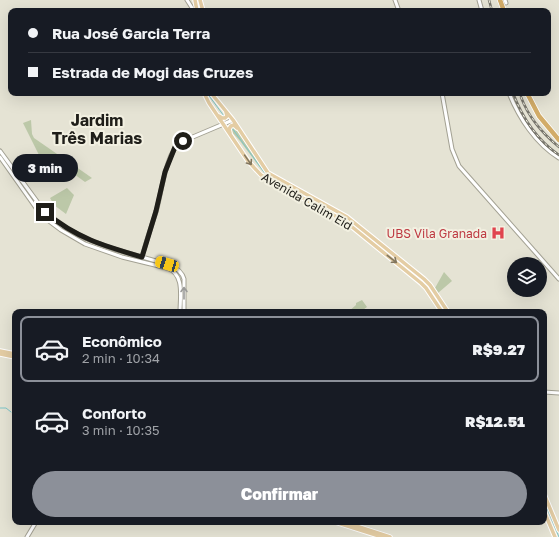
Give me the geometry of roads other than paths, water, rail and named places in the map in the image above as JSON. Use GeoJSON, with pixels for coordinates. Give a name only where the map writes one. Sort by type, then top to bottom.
{"type":"FeatureCollection","features":[{"type":"Feature","properties":{"kind":"highway"},"geometry":{"type":"LineString","coordinates":[[529,96],[539,116],[559,140]]}},
{"type":"Feature","properties":{"kind":"highway"},"geometry":{"type":"LineString","coordinates":[[530,96],[546,122],[559,136]]}},
{"type":"Feature","properties":{"kind":"main road"},"geometry":{"type":"LineString","coordinates":[[186,0],[192,8]]}},
{"type":"Feature","properties":{"kind":"main road","name":"Avenida Calim Eid"},"geometry":{"type":"LineString","coordinates":[[206,96],[253,168],[261,175],[346,222],[421,283],[445,309]]}},
{"type":"Feature","properties":{"kind":"main road","name":"Avenida Calim Eid"},"geometry":{"type":"LineString","coordinates":[[215,96],[225,108],[268,172],[340,212],[353,221],[424,279],[441,309]]}},
{"type":"Feature","properties":{"kind":"main road"},"geometry":{"type":"LineString","coordinates":[[443,96],[452,149],[459,166],[559,279]]}},
{"type":"Feature","properties":{"kind":"main road"},"geometry":{"type":"LineString","coordinates":[[510,96],[521,118],[536,138],[549,152],[559,158]]}},
{"type":"Feature","properties":{"kind":"main road"},"geometry":{"type":"LineString","coordinates":[[216,113],[221,118],[225,118],[227,114],[225,108]]}},
{"type":"Feature","properties":{"kind":"main road"},"geometry":{"type":"LineString","coordinates":[[140,261],[156,211],[165,172],[175,147],[183,141],[233,120]]}},
{"type":"Feature","properties":{"kind":"main road"},"geometry":{"type":"LineString","coordinates":[[231,135],[229,128],[232,125],[236,126],[241,132]]}},
{"type":"Feature","properties":{"kind":"main road"},"geometry":{"type":"LineString","coordinates":[[0,151],[44,211],[60,224],[87,239],[114,249],[170,265],[178,269],[183,275],[184,309]]}},
{"type":"Feature","properties":{"kind":"main road"},"geometry":{"type":"LineString","coordinates":[[0,158],[41,215],[61,230],[85,244],[122,257],[170,269],[178,277],[180,282],[180,309]]}},
{"type":"Feature","properties":{"kind":"main road"},"geometry":{"type":"LineString","coordinates":[[0,350],[12,355]]}},
{"type":"Feature","properties":{"kind":"main road"},"geometry":{"type":"LineString","coordinates":[[0,354],[12,356]]}},
{"type":"Feature","properties":{"kind":"main road"},"geometry":{"type":"LineString","coordinates":[[547,392],[559,393]]}},
{"type":"Feature","properties":{"kind":"main road"},"geometry":{"type":"LineString","coordinates":[[547,501],[559,530]]}},
{"type":"Feature","properties":{"kind":"main road"},"geometry":{"type":"LineString","coordinates":[[547,518],[555,537]]}},
{"type":"Feature","properties":{"kind":"main road"},"geometry":{"type":"LineString","coordinates":[[27,537],[34,525]]}},
{"type":"Feature","properties":{"kind":"main road"},"geometry":{"type":"LineString","coordinates":[[344,525],[382,537]]}},
{"type":"Feature","properties":{"kind":"main road"},"geometry":{"type":"LineString","coordinates":[[353,525],[390,537]]}},
{"type":"Feature","properties":{"kind":"waterway"},"geometry":{"type":"LineString","coordinates":[[198,0],[200,8]]}},
{"type":"Feature","properties":{"kind":"waterway"},"geometry":{"type":"LineString","coordinates":[[209,96],[224,116]]}},
{"type":"Feature","properties":{"kind":"waterway"},"geometry":{"type":"LineString","coordinates":[[232,128],[264,172],[353,224],[425,283],[442,309]]}},
{"type":"Feature","properties":{"kind":"waterway"},"geometry":{"type":"LineString","coordinates":[[0,408],[6,408],[11,412]]}},
{"type":"Feature","properties":{"kind":"waterway"},"geometry":{"type":"LineString","coordinates":[[547,508],[559,537]]}},
{"type":"Feature","properties":{"kind":"railway"},"geometry":{"type":"LineString","coordinates":[[489,0],[491,8]]}},
{"type":"Feature","properties":{"kind":"railway"},"geometry":{"type":"LineString","coordinates":[[514,96],[521,111],[537,135],[559,155]]}},
{"type":"Feature","properties":{"kind":"railway"},"geometry":{"type":"LineString","coordinates":[[521,97],[537,124],[559,147]]}},
{"type":"Feature","properties":{"kind":"place","name":"UBS Vila Granada"},"geometry":{"type":"Point","coordinates":[498,233]}},
{"type":"Feature","properties":{"kind":"district","name":"Jardim Três Marias"},"geometry":{"type":"Point","coordinates":[97,129]}}]}
